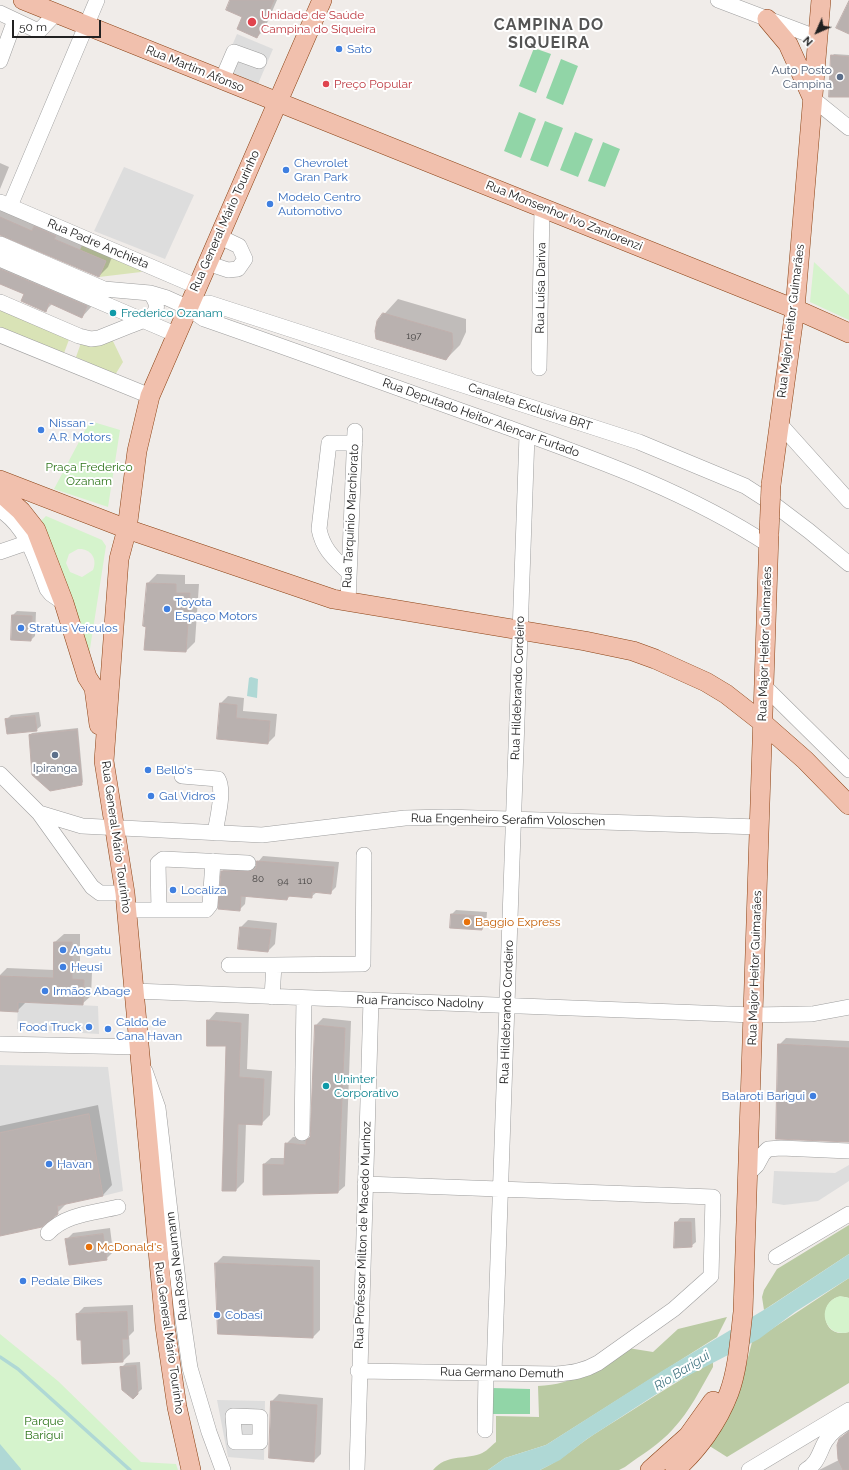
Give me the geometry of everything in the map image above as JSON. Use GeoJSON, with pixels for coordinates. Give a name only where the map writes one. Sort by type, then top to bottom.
{"type":"FeatureCollection","features":[{"type":"Feature","properties":{"kind":"main road","name":"Rua Martim Afonso"},"geometry":{"type":"LineString","coordinates":[[23,0],[277,102]]}},
{"type":"Feature","properties":{"kind":"main road","name":"Rua General Mário Tourinho"},"geometry":{"type":"LineString","coordinates":[[191,1470],[177,1407],[165,1326],[126,901],[104,760],[119,559],[127,529],[137,451],[150,396],[175,334],[322,0]]}},
{"type":"Feature","properties":{"kind":"main road","name":"Rua Major Heitor Guimarães"},"geometry":{"type":"LineString","coordinates":[[675,1470],[702,1440],[723,1407],[734,1375],[744,1291],[771,485],[778,422],[795,309],[821,0]]}},
{"type":"Feature","properties":{"kind":"main road"},"geometry":{"type":"LineString","coordinates":[[767,19],[788,44],[812,98]]}},
{"type":"Feature","properties":{"kind":"main road","name":"Rua Monsenhor Ivo Zanlorenzi"},"geometry":{"type":"LineString","coordinates":[[277,102],[795,309],[849,333]]}},
{"type":"Feature","properties":{"kind":"main road"},"geometry":{"type":"LineString","coordinates":[[0,480],[127,529],[316,594],[348,602],[609,646],[655,658],[706,682],[726,694],[763,723],[805,760],[849,805]]}},
{"type":"Feature","properties":{"kind":"main road"},"geometry":{"type":"LineString","coordinates":[[0,492],[21,511],[36,530],[64,603],[87,677],[94,688],[104,760]]}},
{"type":"Feature","properties":{"kind":"main road"},"geometry":{"type":"LineString","coordinates":[[94,688],[102,669],[106,611],[114,566],[119,559]]}},
{"type":"Feature","properties":{"kind":"main road"},"geometry":{"type":"LineString","coordinates":[[650,1470],[674,1450],[702,1419],[714,1399],[737,1352]]}},
{"type":"Feature","properties":{"kind":"street"},"geometry":{"type":"LineString","coordinates":[[5,204],[87,26],[97,0]]}},
{"type":"Feature","properties":{"kind":"street"},"geometry":{"type":"LineString","coordinates":[[718,0],[818,38]]}},
{"type":"Feature","properties":{"kind":"street"},"geometry":{"type":"LineString","coordinates":[[0,13],[36,30],[40,30],[56,13]]}},
{"type":"Feature","properties":{"kind":"street"},"geometry":{"type":"LineString","coordinates":[[0,61],[15,20]]}},
{"type":"Feature","properties":{"kind":"street"},"geometry":{"type":"LineString","coordinates":[[222,80],[234,52],[259,61]]}},
{"type":"Feature","properties":{"kind":"street"},"geometry":{"type":"LineString","coordinates":[[812,98],[849,128]]}},
{"type":"Feature","properties":{"kind":"street","name":"Rua Padre Anchieta"},"geometry":{"type":"LineString","coordinates":[[5,204],[196,286]]}},
{"type":"Feature","properties":{"kind":"street","name":"Rua Luísa Dariva"},"geometry":{"type":"LineString","coordinates":[[539,368],[542,208]]}},
{"type":"Feature","properties":{"kind":"street"},"geometry":{"type":"LineString","coordinates":[[207,263],[228,270],[238,269],[245,259],[241,248],[218,236]]}},
{"type":"Feature","properties":{"kind":"street"},"geometry":{"type":"LineString","coordinates":[[0,244],[104,289],[158,297]]}},
{"type":"Feature","properties":{"kind":"street"},"geometry":{"type":"LineString","coordinates":[[0,259],[175,334]]}},
{"type":"Feature","properties":{"kind":"street"},"geometry":{"type":"LineString","coordinates":[[99,301],[158,297]]}},
{"type":"Feature","properties":{"kind":"street"},"geometry":{"type":"LineString","coordinates":[[0,302],[79,336],[92,339],[100,338],[144,321],[153,315],[158,297]]}},
{"type":"Feature","properties":{"kind":"street","name":"Rua Deputado Heitor Alencar Furtado"},"geometry":{"type":"LineString","coordinates":[[158,297],[187,307],[204,319],[603,462],[666,488],[769,539]]}},
{"type":"Feature","properties":{"kind":"street","name":"Canaleta Exclusiva BRT"},"geometry":{"type":"LineString","coordinates":[[187,307],[209,303],[639,442],[745,486],[809,531],[849,564]]}},
{"type":"Feature","properties":{"kind":"street"},"geometry":{"type":"LineString","coordinates":[[0,334],[150,396]]}},
{"type":"Feature","properties":{"kind":"street"},"geometry":{"type":"LineString","coordinates":[[778,422],[849,501]]}},
{"type":"Feature","properties":{"kind":"street","name":"Rua Hildebrando Cordeiro"},"geometry":{"type":"LineString","coordinates":[[485,1430],[490,1373],[501,1189],[527,435]]}},
{"type":"Feature","properties":{"kind":"street","name":"Rua Tarquínio Marchiorato"},"geometry":{"type":"LineString","coordinates":[[348,602],[355,437],[329,443],[319,529],[322,542],[325,547],[349,573]]}},
{"type":"Feature","properties":{"kind":"street"},"geometry":{"type":"LineString","coordinates":[[0,510],[15,523],[28,542],[47,589],[51,594],[64,603]]}},
{"type":"Feature","properties":{"kind":"street"},"geometry":{"type":"LineString","coordinates":[[0,552],[28,542]]}},
{"type":"Feature","properties":{"kind":"street"},"geometry":{"type":"LineString","coordinates":[[764,686],[849,770]]}},
{"type":"Feature","properties":{"kind":"street"},"geometry":{"type":"LineString","coordinates":[[0,774],[39,813],[92,887],[100,893],[159,910],[206,910],[210,905],[213,862]]}},
{"type":"Feature","properties":{"kind":"street"},"geometry":{"type":"LineString","coordinates":[[182,776],[218,779],[221,785],[221,793],[215,833]]}},
{"type":"Feature","properties":{"kind":"street","name":"Rua Engenheiro Serafim Voloschen"},"geometry":{"type":"LineString","coordinates":[[39,813],[69,824],[115,828],[272,835],[424,817],[759,827]]}},
{"type":"Feature","properties":{"kind":"street"},"geometry":{"type":"LineString","coordinates":[[229,965],[362,964],[364,855]]}},
{"type":"Feature","properties":{"kind":"street"},"geometry":{"type":"LineString","coordinates":[[159,910],[158,863],[160,860],[248,863]]}},
{"type":"Feature","properties":{"kind":"street"},"geometry":{"type":"LineString","coordinates":[[272,997],[274,965]]}},
{"type":"Feature","properties":{"kind":"street","name":"Rua Francisco Nadolny"},"geometry":{"type":"LineString","coordinates":[[134,991],[753,1015],[812,1014],[849,1007]]}},
{"type":"Feature","properties":{"kind":"street"},"geometry":{"type":"LineString","coordinates":[[302,1133],[304,998]]}},
{"type":"Feature","properties":{"kind":"street","name":"Rua Professor Milton de Macedo Munhoz"},"geometry":{"type":"LineString","coordinates":[[357,1470],[358,1370],[371,1000]]}},
{"type":"Feature","properties":{"kind":"street"},"geometry":{"type":"LineString","coordinates":[[0,1044],[141,1054]]}},
{"type":"Feature","properties":{"kind":"street","name":"Rua Rosa Neumann"},"geometry":{"type":"LineString","coordinates":[[141,1054],[158,1108],[190,1368],[209,1432],[223,1470]]}},
{"type":"Feature","properties":{"kind":"street"},"geometry":{"type":"LineString","coordinates":[[748,1174],[757,1165],[768,1149],[849,1151]]}},
{"type":"Feature","properties":{"kind":"street"},"geometry":{"type":"LineString","coordinates":[[365,1184],[501,1189]]}},
{"type":"Feature","properties":{"kind":"street","name":"Rua Germano Demuth"},"geometry":{"type":"LineString","coordinates":[[358,1370],[556,1374],[574,1373],[587,1369],[674,1309],[711,1276],[713,1196],[501,1189]]}},
{"type":"Feature","properties":{"kind":"street"},"geometry":{"type":"LineString","coordinates":[[48,1233],[53,1227],[70,1218],[118,1207]]}},
{"type":"Feature","properties":{"kind":"street"},"geometry":{"type":"LineString","coordinates":[[776,1257],[849,1214]]}},
{"type":"Feature","properties":{"kind":"street"},"geometry":{"type":"LineString","coordinates":[[750,1470],[849,1410]]}},
{"type":"Feature","properties":{"kind":"street"},"geometry":{"type":"LineString","coordinates":[[806,1470],[820,1456],[825,1442],[830,1434],[849,1421]]}},
{"type":"Feature","properties":{"kind":"street"},"geometry":{"type":"LineString","coordinates":[[209,1432],[233,1428]]}},
{"type":"Feature","properties":{"kind":"street"},"geometry":{"type":"LineString","coordinates":[[808,1434],[820,1456]]}},
{"type":"Feature","properties":{"kind":"green space"},"geometry":{"type":"Polygon","coordinates":[[[534,48],[551,54],[536,93],[519,86],[534,48]]]}},
{"type":"Feature","properties":{"kind":"green space"},"geometry":{"type":"Polygon","coordinates":[[[561,59],[578,66],[563,105],[546,98],[561,59]]]}},
{"type":"Feature","properties":{"kind":"green space"},"geometry":{"type":"Polygon","coordinates":[[[519,112],[536,119],[521,158],[504,151],[519,112]]]}},
{"type":"Feature","properties":{"kind":"green space"},"geometry":{"type":"Polygon","coordinates":[[[545,121],[563,128],[548,167],[530,160],[545,121]]]}},
{"type":"Feature","properties":{"kind":"green space"},"geometry":{"type":"Polygon","coordinates":[[[575,132],[593,139],[578,177],[560,170],[575,132]]]}},
{"type":"Feature","properties":{"kind":"green space"},"geometry":{"type":"Polygon","coordinates":[[[603,142],[620,149],[605,187],[588,181],[603,142]]]}},
{"type":"Feature","properties":{"kind":"green space"},"geometry":{"type":"Polygon","coordinates":[[[83,243],[142,271],[99,277],[106,261],[80,250],[83,243]]]}},
{"type":"Feature","properties":{"kind":"green space"},"geometry":{"type":"Polygon","coordinates":[[[814,262],[849,295],[849,320],[810,302],[814,262]]]}},
{"type":"Feature","properties":{"kind":"green space"},"geometry":{"type":"Polygon","coordinates":[[[0,307],[70,337],[64,353],[0,327],[0,307]]]}},
{"type":"Feature","properties":{"kind":"green space"},"geometry":{"type":"Polygon","coordinates":[[[111,337],[123,362],[115,375],[76,357],[81,343],[111,337]]]}},
{"type":"Feature","properties":{"kind":"green space","name":"Praça Frederico Ozanam"},"geometry":{"type":"Polygon","coordinates":[[[90,421],[120,430],[108,507],[54,489],[90,421]]]}},
{"type":"Feature","properties":{"kind":"green space"},"geometry":{"type":"Polygon","coordinates":[[[46,516],[102,540],[106,546],[89,655],[41,521],[46,516]],[[78,549],[69,554],[66,563],[70,572],[82,577],[93,570],[94,558],[89,552],[78,549]]]}},
{"type":"Feature","properties":{"kind":"green space"},"geometry":{"type":"Polygon","coordinates":[[[849,1225],[849,1254],[764,1310],[762,1297],[764,1290],[777,1269],[849,1225]]]}},
{"type":"Feature","properties":{"kind":"green space"},"geometry":{"type":"Polygon","coordinates":[[[849,1278],[849,1298],[839,1297],[832,1300],[827,1307],[825,1315],[827,1323],[831,1329],[838,1333],[849,1332],[849,1383],[727,1457],[708,1445],[739,1392],[752,1342],[849,1278]]]}},
{"type":"Feature","properties":{"kind":"green space"},"geometry":{"type":"Polygon","coordinates":[[[840,1296],[849,1298],[849,1332],[840,1333],[833,1330],[828,1326],[825,1320],[827,1306],[832,1300],[840,1296]]]}},
{"type":"Feature","properties":{"kind":"green space"},"geometry":{"type":"Polygon","coordinates":[[[727,1317],[717,1337],[546,1445],[505,1458],[488,1470],[433,1470],[438,1465],[449,1459],[473,1456],[488,1449],[496,1442],[496,1416],[539,1417],[538,1386],[551,1385],[575,1378],[596,1368],[628,1348],[653,1352],[678,1329],[727,1317]]]}},
{"type":"Feature","properties":{"kind":"green space","name":"Parque Barigui"},"geometry":{"type":"Polygon","coordinates":[[[0,1334],[58,1381],[141,1462],[176,1464],[178,1470],[0,1470],[0,1334]]]}},
{"type":"Feature","properties":{"kind":"green space"},"geometry":{"type":"Polygon","coordinates":[[[713,1361],[713,1367],[685,1415],[662,1440],[625,1467],[619,1470],[540,1470],[561,1458],[593,1435],[653,1397],[713,1361]]]}},
{"type":"Feature","properties":{"kind":"green space"},"geometry":{"type":"Polygon","coordinates":[[[492,1388],[530,1389],[530,1414],[492,1414],[492,1388]]]}},
{"type":"Feature","properties":{"kind":"shaded area"},"geometry":{"type":"Polygon","coordinates":[[[237,34],[273,49],[255,91],[219,76],[237,34]]]}},
{"type":"Feature","properties":{"kind":"shaded area"},"geometry":{"type":"Polygon","coordinates":[[[124,167],[194,195],[165,259],[94,231],[124,167]]]}},
{"type":"Feature","properties":{"kind":"shaded area"},"geometry":{"type":"Polygon","coordinates":[[[18,1002],[98,1006],[99,1034],[17,1029],[18,1002]]]}},
{"type":"Feature","properties":{"kind":"shaded area"},"geometry":{"type":"Polygon","coordinates":[[[0,1065],[108,1067],[123,1191],[103,1196],[88,1114],[0,1133],[0,1065]]]}},
{"type":"Feature","properties":{"kind":"shaded area"},"geometry":{"type":"Polygon","coordinates":[[[849,1165],[849,1181],[818,1201],[784,1205],[772,1203],[774,1171],[835,1173],[849,1165]]]}},
{"type":"Feature","properties":{"kind":"shaded area"},"geometry":{"type":"Polygon","coordinates":[[[217,1400],[265,1401],[264,1460],[228,1457],[217,1400]]]}},
{"type":"Feature","properties":{"kind":"water"},"geometry":{"type":"Polygon","coordinates":[[[251,677],[258,679],[257,698],[247,696],[249,678],[251,677]]]}},
{"type":"Feature","properties":{"kind":"water","name":"Rio Barigui"},"geometry":{"type":"Polygon","coordinates":[[[849,1254],[849,1278],[795,1312],[759,1339],[672,1384],[587,1439],[560,1460],[540,1470],[488,1470],[505,1458],[546,1445],[662,1371],[772,1305],[849,1254]]]}},
{"type":"Feature","properties":{"kind":"water"},"geometry":{"type":"Polygon","coordinates":[[[0,1444],[21,1469],[21,1470],[0,1470],[0,1444]]]}},
{"type":"Feature","properties":{"kind":"building","name":"Unidade de Saúde Campina do Siqueira"},"geometry":{"type":"Polygon","coordinates":[[[230,0],[274,0],[257,38],[237,29],[242,17],[226,10],[230,0]]]}},
{"type":"Feature","properties":{"kind":"building"},"geometry":{"type":"Polygon","coordinates":[[[849,1],[849,34],[836,28],[849,1]]]}},
{"type":"Feature","properties":{"kind":"building","name":"Auto Posto Campina"},"geometry":{"type":"Polygon","coordinates":[[[831,55],[849,57],[849,97],[829,97],[831,55]]]}},
{"type":"Feature","properties":{"kind":"building"},"geometry":{"type":"Polygon","coordinates":[[[0,217],[32,231],[34,226],[56,236],[54,239],[106,261],[99,277],[0,235],[0,217]]]}},
{"type":"Feature","properties":{"kind":"building"},"geometry":{"type":"Polygon","coordinates":[[[0,269],[87,306],[82,318],[49,303],[46,312],[21,301],[24,294],[0,284],[0,269]]]}},
{"type":"Feature","properties":{"kind":"building"},"geometry":{"type":"Polygon","coordinates":[[[383,313],[452,333],[453,347],[446,360],[376,339],[375,331],[377,321],[383,313]]]}},
{"type":"Feature","properties":{"kind":"building","name":"Toyota Espaço Motors"},"geometry":{"type":"Polygon","coordinates":[[[147,583],[176,584],[176,593],[190,593],[186,652],[144,650],[146,627],[143,626],[147,583]]]}},
{"type":"Feature","properties":{"kind":"building","name":"Stratus Veículos"},"geometry":{"type":"Polygon","coordinates":[[[12,615],[32,616],[31,641],[11,640],[12,615]]]}},
{"type":"Feature","properties":{"kind":"building"},"geometry":{"type":"Polygon","coordinates":[[[220,703],[237,705],[236,718],[270,721],[268,744],[217,739],[220,703]]]}},
{"type":"Feature","properties":{"kind":"building"},"geometry":{"type":"Polygon","coordinates":[[[35,716],[37,731],[7,734],[5,719],[35,716]]]}},
{"type":"Feature","properties":{"kind":"building","name":"Ipiranga"},"geometry":{"type":"Polygon","coordinates":[[[77,730],[82,785],[50,791],[32,775],[29,735],[77,730]]]}},
{"type":"Feature","properties":{"kind":"building"},"geometry":{"type":"Polygon","coordinates":[[[257,861],[334,867],[331,894],[312,892],[312,898],[288,896],[287,900],[241,896],[240,911],[218,909],[221,871],[252,871],[256,868],[257,861]]]}},
{"type":"Feature","properties":{"kind":"building","name":"Baggio Express"},"geometry":{"type":"Polygon","coordinates":[[[451,914],[483,916],[482,930],[450,928],[451,914]]]}},
{"type":"Feature","properties":{"kind":"building"},"geometry":{"type":"Polygon","coordinates":[[[240,927],[271,930],[268,952],[238,949],[240,927]]]}},
{"type":"Feature","properties":{"kind":"building"},"geometry":{"type":"Polygon","coordinates":[[[54,942],[72,942],[72,979],[84,980],[83,1005],[18,1002],[18,1012],[0,1011],[0,976],[53,978],[54,942]]]}},
{"type":"Feature","properties":{"kind":"building"},"geometry":{"type":"Polygon","coordinates":[[[207,1020],[241,1023],[239,1077],[264,1079],[262,1125],[238,1124],[236,1191],[222,1191],[226,1046],[207,1046],[207,1020]]]}},
{"type":"Feature","properties":{"kind":"building","name":"Uninter Corporativo"},"geometry":{"type":"Polygon","coordinates":[[[315,1025],[345,1028],[338,1193],[263,1195],[263,1164],[284,1165],[285,1143],[306,1145],[306,1141],[310,1137],[315,1025]]]}},
{"type":"Feature","properties":{"kind":"building","name":"Balaroti Barigui"},"geometry":{"type":"Polygon","coordinates":[[[778,1044],[849,1048],[849,1142],[776,1139],[778,1044]]]}},
{"type":"Feature","properties":{"kind":"building","name":"Havan"},"geometry":{"type":"Polygon","coordinates":[[[89,1114],[103,1196],[57,1206],[58,1214],[42,1227],[0,1236],[0,1133],[89,1114]]]}},
{"type":"Feature","properties":{"kind":"building"},"geometry":{"type":"Polygon","coordinates":[[[675,1222],[691,1222],[692,1247],[674,1248],[675,1222]]]}},
{"type":"Feature","properties":{"kind":"building"},"geometry":{"type":"Polygon","coordinates":[[[103,1234],[107,1260],[69,1265],[65,1239],[103,1234]]]}},
{"type":"Feature","properties":{"kind":"building"},"geometry":{"type":"Polygon","coordinates":[[[215,1263],[313,1267],[313,1338],[218,1334],[215,1263]]]}},
{"type":"Feature","properties":{"kind":"building"},"geometry":{"type":"Polygon","coordinates":[[[127,1312],[128,1339],[122,1339],[123,1362],[82,1364],[81,1340],[77,1340],[76,1314],[127,1312]]]}},
{"type":"Feature","properties":{"kind":"building"},"geometry":{"type":"Polygon","coordinates":[[[136,1366],[138,1394],[133,1399],[122,1390],[120,1367],[136,1366]]]}},
{"type":"Feature","properties":{"kind":"building"},"geometry":{"type":"Polygon","coordinates":[[[271,1401],[317,1405],[314,1462],[269,1458],[271,1401]]]}},
{"type":"Feature","properties":{"kind":"building"},"geometry":{"type":"Polygon","coordinates":[[[849,1432],[849,1470],[843,1470],[838,1459],[837,1445],[839,1439],[849,1432]]]}},
{"type":"Feature","properties":{"kind":"waterway"},"geometry":{"type":"LineString","coordinates":[[0,1357],[18,1369],[130,1470]]}},
{"type":"Feature","properties":{"kind":"place","name":"Unidade de Saúde Campina do Siqueira"},"geometry":{"type":"Point","coordinates":[252,22]}},
{"type":"Feature","properties":{"kind":"place","name":"Sato"},"geometry":{"type":"Point","coordinates":[339,49]}},
{"type":"Feature","properties":{"kind":"place","name":"Auto Posto Campina"},"geometry":{"type":"Point","coordinates":[840,77]}},
{"type":"Feature","properties":{"kind":"place","name":"Preço Popular"},"geometry":{"type":"Point","coordinates":[326,84]}},
{"type":"Feature","properties":{"kind":"place","name":"Chevrolet Gran Park"},"geometry":{"type":"Point","coordinates":[286,170]}},
{"type":"Feature","properties":{"kind":"place","name":"Modelo Centro Automotivo"},"geometry":{"type":"Point","coordinates":[270,204]}},
{"type":"Feature","properties":{"kind":"place","name":"Frederico Ozanam"},"geometry":{"type":"Point","coordinates":[113,313]}},
{"type":"Feature","properties":{"kind":"place","name":"Nissan - A.R. Motors"},"geometry":{"type":"Point","coordinates":[41,430]}},
{"type":"Feature","properties":{"kind":"place","name":"Toyota Espaço Motors"},"geometry":{"type":"Point","coordinates":[167,609]}},
{"type":"Feature","properties":{"kind":"place","name":"Stratus Veículos"},"geometry":{"type":"Point","coordinates":[21,628]}},
{"type":"Feature","properties":{"kind":"place","name":"Ipiranga"},"geometry":{"type":"Point","coordinates":[55,755]}},
{"type":"Feature","properties":{"kind":"place","name":"Bello's"},"geometry":{"type":"Point","coordinates":[148,770]}},
{"type":"Feature","properties":{"kind":"place","name":"Gal Vidros"},"geometry":{"type":"Point","coordinates":[151,796]}},
{"type":"Feature","properties":{"kind":"place","name":"Localiza"},"geometry":{"type":"Point","coordinates":[173,890]}},
{"type":"Feature","properties":{"kind":"place","name":"Baggio Express"},"geometry":{"type":"Point","coordinates":[467,922]}},
{"type":"Feature","properties":{"kind":"place","name":"Angatu"},"geometry":{"type":"Point","coordinates":[63,950]}},
{"type":"Feature","properties":{"kind":"place","name":"Heusi"},"geometry":{"type":"Point","coordinates":[63,967]}},
{"type":"Feature","properties":{"kind":"place","name":"Irmãos Abage"},"geometry":{"type":"Point","coordinates":[45,991]}},
{"type":"Feature","properties":{"kind":"place","name":"Food Truck"},"geometry":{"type":"Point","coordinates":[89,1027]}},
{"type":"Feature","properties":{"kind":"place","name":"Caldo de Cana Havan"},"geometry":{"type":"Point","coordinates":[108,1029]}},
{"type":"Feature","properties":{"kind":"place","name":"Uninter Corporativo"},"geometry":{"type":"Point","coordinates":[326,1086]}},
{"type":"Feature","properties":{"kind":"place","name":"Balaroti Barigui"},"geometry":{"type":"Point","coordinates":[813,1096]}},
{"type":"Feature","properties":{"kind":"place","name":"Havan"},"geometry":{"type":"Point","coordinates":[49,1164]}},
{"type":"Feature","properties":{"kind":"place","name":"McDonald's"},"geometry":{"type":"Point","coordinates":[89,1247]}},
{"type":"Feature","properties":{"kind":"place","name":"Pedale Bikes"},"geometry":{"type":"Point","coordinates":[23,1281]}},
{"type":"Feature","properties":{"kind":"place","name":"Cobasi"},"geometry":{"type":"Point","coordinates":[217,1315]}},
{"type":"Feature","properties":{"kind":"district","name":"CAMPINA DO SIQUEIRA"},"geometry":{"type":"Point","coordinates":[549,34]}}]}
